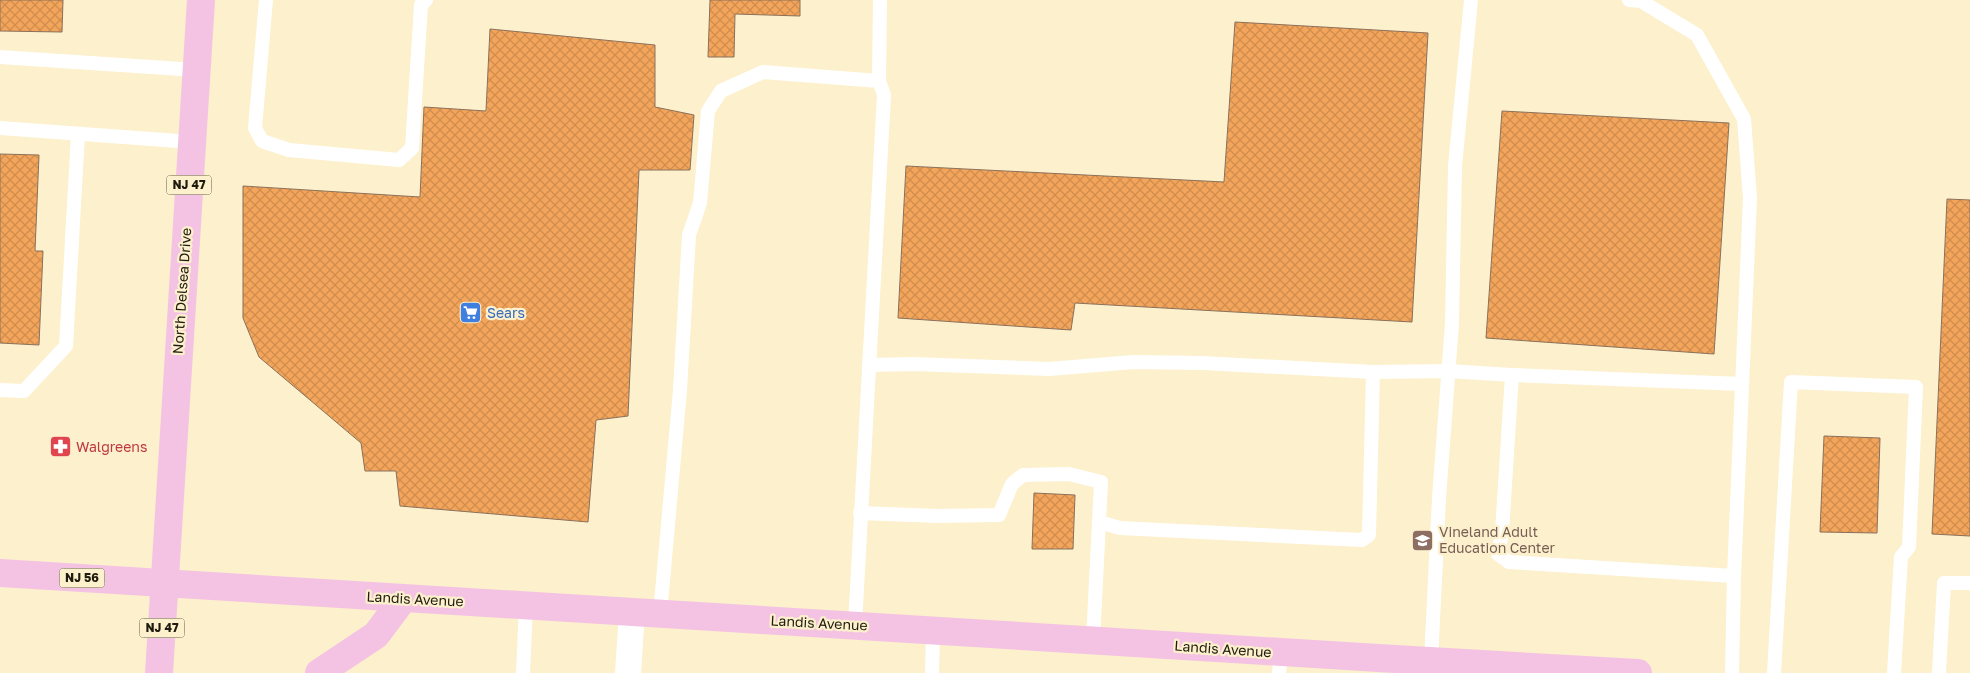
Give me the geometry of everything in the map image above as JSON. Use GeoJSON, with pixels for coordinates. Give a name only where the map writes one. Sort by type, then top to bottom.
{"type":"FeatureCollection","features":[{"type":"Feature","properties":{"kind":"main road","name":"North Delsea Drive"},"geometry":{"type":"LineString","coordinates":[[164,582],[200,0]]}},
{"type":"Feature","properties":{"kind":"main road","name":"Landis Avenue"},"geometry":{"type":"LineString","coordinates":[[0,573],[1093,640],[1280,663],[1348,665],[1431,661],[1638,673]]}},
{"type":"Feature","properties":{"kind":"main road","name":"NJ 47"},"geometry":{"type":"LineString","coordinates":[[159,673],[164,582]]}},
{"type":"Feature","properties":{"kind":"main road"},"geometry":{"type":"LineString","coordinates":[[319,673],[376,635],[403,598]]}},
{"type":"Feature","properties":{"kind":"street"},"geometry":{"type":"LineString","coordinates":[[628,673],[632,612]]}},
{"type":"Feature","properties":{"kind":"lane"},"geometry":{"type":"LineString","coordinates":[[266,0],[255,128],[262,141],[289,150],[399,160],[412,148],[421,5],[426,0]]}},
{"type":"Feature","properties":{"kind":"lane"},"geometry":{"type":"LineString","coordinates":[[855,625],[884,95],[879,81],[880,0]]}},
{"type":"Feature","properties":{"kind":"lane"},"geometry":{"type":"LineString","coordinates":[[1431,661],[1439,498],[1452,323],[1455,166],[1471,0]]}},
{"type":"Feature","properties":{"kind":"lane"},"geometry":{"type":"LineString","coordinates":[[1629,0],[1641,1],[1697,35],[1744,119],[1750,198],[1734,576],[1732,673]]}},
{"type":"Feature","properties":{"kind":"lane"},"geometry":{"type":"LineString","coordinates":[[0,57],[196,70]]}},
{"type":"Feature","properties":{"kind":"lane"},"geometry":{"type":"LineString","coordinates":[[660,614],[680,390],[689,235],[700,203],[708,111],[721,92],[764,72],[879,81]]}},
{"type":"Feature","properties":{"kind":"lane"},"geometry":{"type":"LineString","coordinates":[[0,128],[192,142]]}},
{"type":"Feature","properties":{"kind":"lane"},"geometry":{"type":"LineString","coordinates":[[0,390],[24,392],[66,346],[78,134]]}},
{"type":"Feature","properties":{"kind":"lane"},"geometry":{"type":"LineString","coordinates":[[869,365],[912,364],[1049,369],[1133,362],[1202,363],[1373,372],[1448,371],[1742,384]]}},
{"type":"Feature","properties":{"kind":"lane"},"geometry":{"type":"LineString","coordinates":[[1099,522],[1120,528],[1362,540],[1369,535],[1373,372]]}},
{"type":"Feature","properties":{"kind":"lane"},"geometry":{"type":"LineString","coordinates":[[1512,375],[1502,532],[1498,554],[1509,562],[1734,576]]}},
{"type":"Feature","properties":{"kind":"lane"},"geometry":{"type":"LineString","coordinates":[[1774,673],[1791,382],[1916,387],[1909,547],[1901,556],[1894,673]]}},
{"type":"Feature","properties":{"kind":"lane"},"geometry":{"type":"LineString","coordinates":[[860,513],[937,516],[999,515],[1012,484],[1023,475],[1069,474],[1101,482],[1093,640]]}},
{"type":"Feature","properties":{"kind":"lane"},"geometry":{"type":"LineString","coordinates":[[1938,673],[1944,583],[1970,583]]}},
{"type":"Feature","properties":{"kind":"lane"},"geometry":{"type":"LineString","coordinates":[[523,673],[526,605]]}},
{"type":"Feature","properties":{"kind":"lane"},"geometry":{"type":"LineString","coordinates":[[932,673],[933,630]]}},
{"type":"Feature","properties":{"kind":"building"},"geometry":{"type":"Polygon","coordinates":[[[0,0],[63,0],[62,32],[0,31],[0,0]]]}},
{"type":"Feature","properties":{"kind":"building"},"geometry":{"type":"Polygon","coordinates":[[[710,0],[800,0],[800,16],[735,14],[734,57],[708,57],[710,0]]]}},
{"type":"Feature","properties":{"kind":"building"},"geometry":{"type":"Polygon","coordinates":[[[1235,22],[1428,33],[1412,322],[1075,303],[1071,330],[898,318],[906,166],[1224,182],[1235,22]]]}},
{"type":"Feature","properties":{"kind":"building"},"geometry":{"type":"Polygon","coordinates":[[[490,29],[655,45],[655,107],[694,115],[690,170],[639,170],[628,416],[596,420],[588,522],[400,506],[396,471],[365,471],[361,443],[259,357],[243,318],[243,186],[420,197],[424,107],[486,111],[490,29]]]}},
{"type":"Feature","properties":{"kind":"building"},"geometry":{"type":"Polygon","coordinates":[[[1502,111],[1729,123],[1714,354],[1486,338],[1502,111]]]}},
{"type":"Feature","properties":{"kind":"building"},"geometry":{"type":"Polygon","coordinates":[[[0,154],[39,155],[35,251],[43,251],[39,345],[0,343],[0,154]]]}},
{"type":"Feature","properties":{"kind":"building"},"geometry":{"type":"Polygon","coordinates":[[[1947,199],[1970,200],[1970,536],[1932,534],[1947,199]]]}},
{"type":"Feature","properties":{"kind":"building"},"geometry":{"type":"Polygon","coordinates":[[[1824,436],[1880,438],[1877,533],[1820,532],[1824,436]]]}},
{"type":"Feature","properties":{"kind":"building"},"geometry":{"type":"Polygon","coordinates":[[[1034,493],[1075,495],[1073,549],[1032,549],[1034,493]]]}},
{"type":"Feature","properties":{"kind":"place","name":"Sears"},"geometry":{"type":"Point","coordinates":[471,313]}},
{"type":"Feature","properties":{"kind":"place","name":"Walgreens"},"geometry":{"type":"Point","coordinates":[60,447]}},
{"type":"Feature","properties":{"kind":"place","name":"Vineland Adult Education Center"},"geometry":{"type":"Point","coordinates":[1423,540]}}]}
